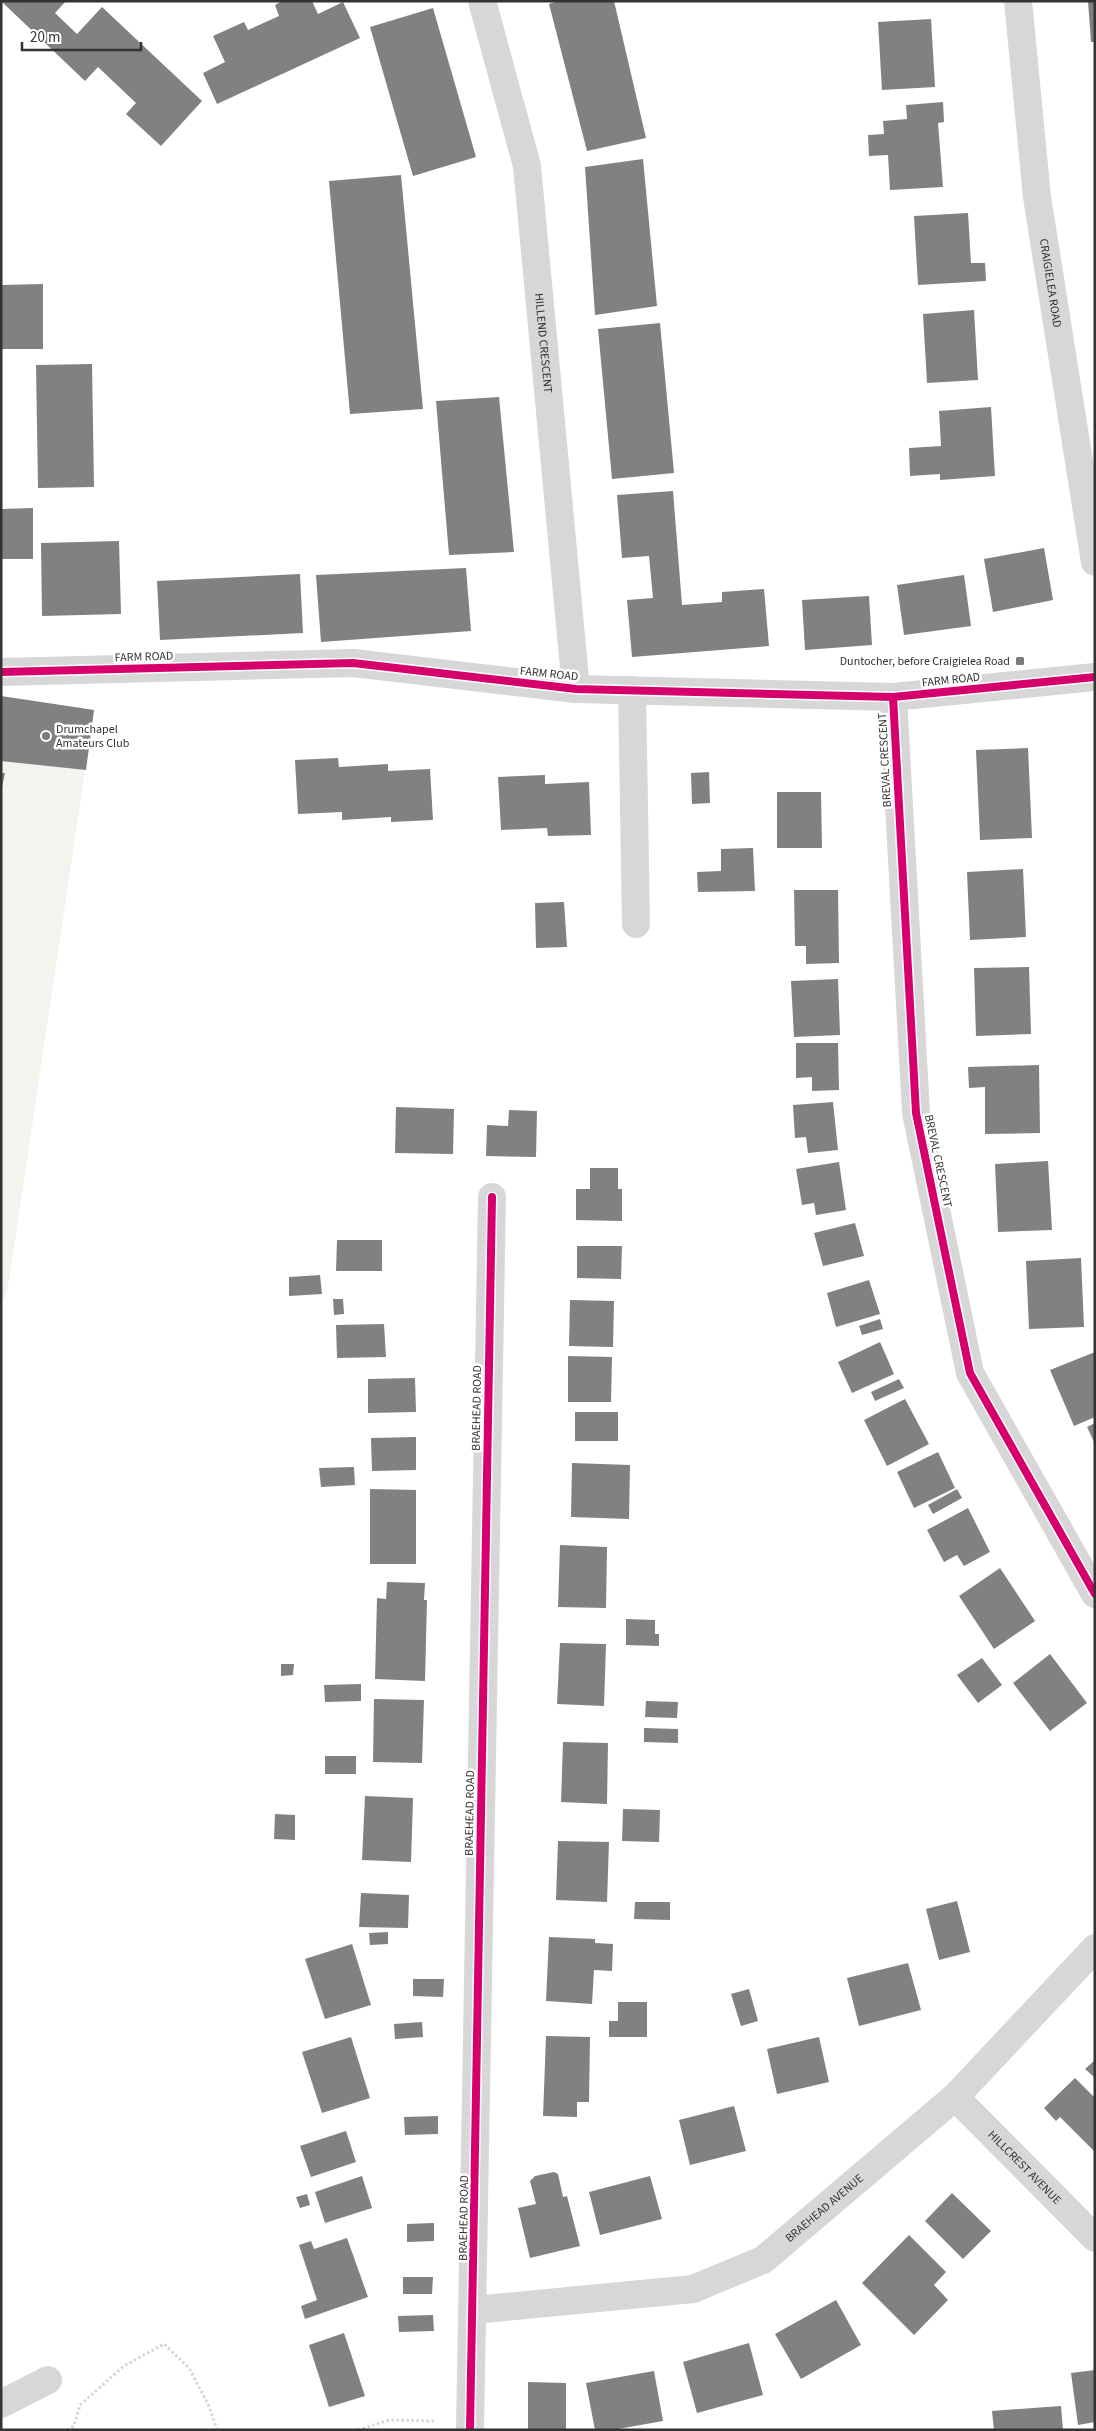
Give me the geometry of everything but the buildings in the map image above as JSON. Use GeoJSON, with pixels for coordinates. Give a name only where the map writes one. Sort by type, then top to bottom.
{"type":"FeatureCollection","features":[{"type":"Feature","properties":{"kind":"street","name":"HILLEND CRESCENT"},"geometry":{"type":"LineString","coordinates":[[482,1],[527,166],[576,689]]}},
{"type":"Feature","properties":{"kind":"street","name":"CRAIGIELEA ROAD"},"geometry":{"type":"LineString","coordinates":[[1018,1],[1037,197],[1095,562]]}},
{"type":"Feature","properties":{"kind":"street","name":"FARM ROAD"},"geometry":{"type":"LineString","coordinates":[[1,672],[353,663],[576,689],[893,697],[1095,677]]}},
{"type":"Feature","properties":{"kind":"street"},"geometry":{"type":"LineString","coordinates":[[632,690],[636,924]]}},
{"type":"Feature","properties":{"kind":"street","name":"BREVAL CRESCENT"},"geometry":{"type":"LineString","coordinates":[[893,697],[916,1113],[970,1373],[1095,1594]]}},
{"type":"Feature","properties":{"kind":"street","name":"BRAEHEAD ROAD"},"geometry":{"type":"LineString","coordinates":[[470,2425],[474,2310],[492,1197]]}},
{"type":"Feature","properties":{"kind":"street","name":"BRAEHEAD AVENUE"},"geometry":{"type":"LineString","coordinates":[[474,2310],[693,2289],[763,2260],[955,2097],[1095,1948]]}},
{"type":"Feature","properties":{"kind":"street","name":"HILLCREST AVENUE"},"geometry":{"type":"LineString","coordinates":[[955,2097],[1095,2238]]}},
{"type":"Feature","properties":{"kind":"street"},"geometry":{"type":"LineString","coordinates":[[1,2404],[48,2380]]}},
{"type":"Feature","properties":{"kind":"path"},"geometry":{"type":"LineString","coordinates":[[67,2430],[74,2426],[80,2405],[124,2366],[164,2344],[189,2368],[209,2406],[217,2430]]}},
{"type":"Feature","properties":{"kind":"path"},"geometry":{"type":"LineString","coordinates":[[358,2430],[389,2420],[470,2425]]}},
{"type":"Feature","properties":{"kind":"shaded area"},"geometry":{"type":"Polygon","coordinates":[[[1,696],[94,710],[9,1281],[1,1309],[1,696]]]}},
{"type":"Feature","properties":{"kind":"cycle path"},"geometry":{"type":"LineString","coordinates":[[1,672],[353,663],[576,689],[893,697],[1095,677]]}},
{"type":"Feature","properties":{"kind":"cycle path"},"geometry":{"type":"LineString","coordinates":[[893,697],[916,1113],[970,1373],[1095,1594]]}},
{"type":"Feature","properties":{"kind":"cycle path"},"geometry":{"type":"LineString","coordinates":[[470,2430],[492,1197]]}},
{"type":"Feature","properties":{"kind":"place","name":"Duntocher, before Craigielea Road"},"geometry":{"type":"Point","coordinates":[1020,661]}},
{"type":"Feature","properties":{"kind":"place","name":"Drumchapel Amateurs Club"},"geometry":{"type":"Point","coordinates":[46,736]}}]}
